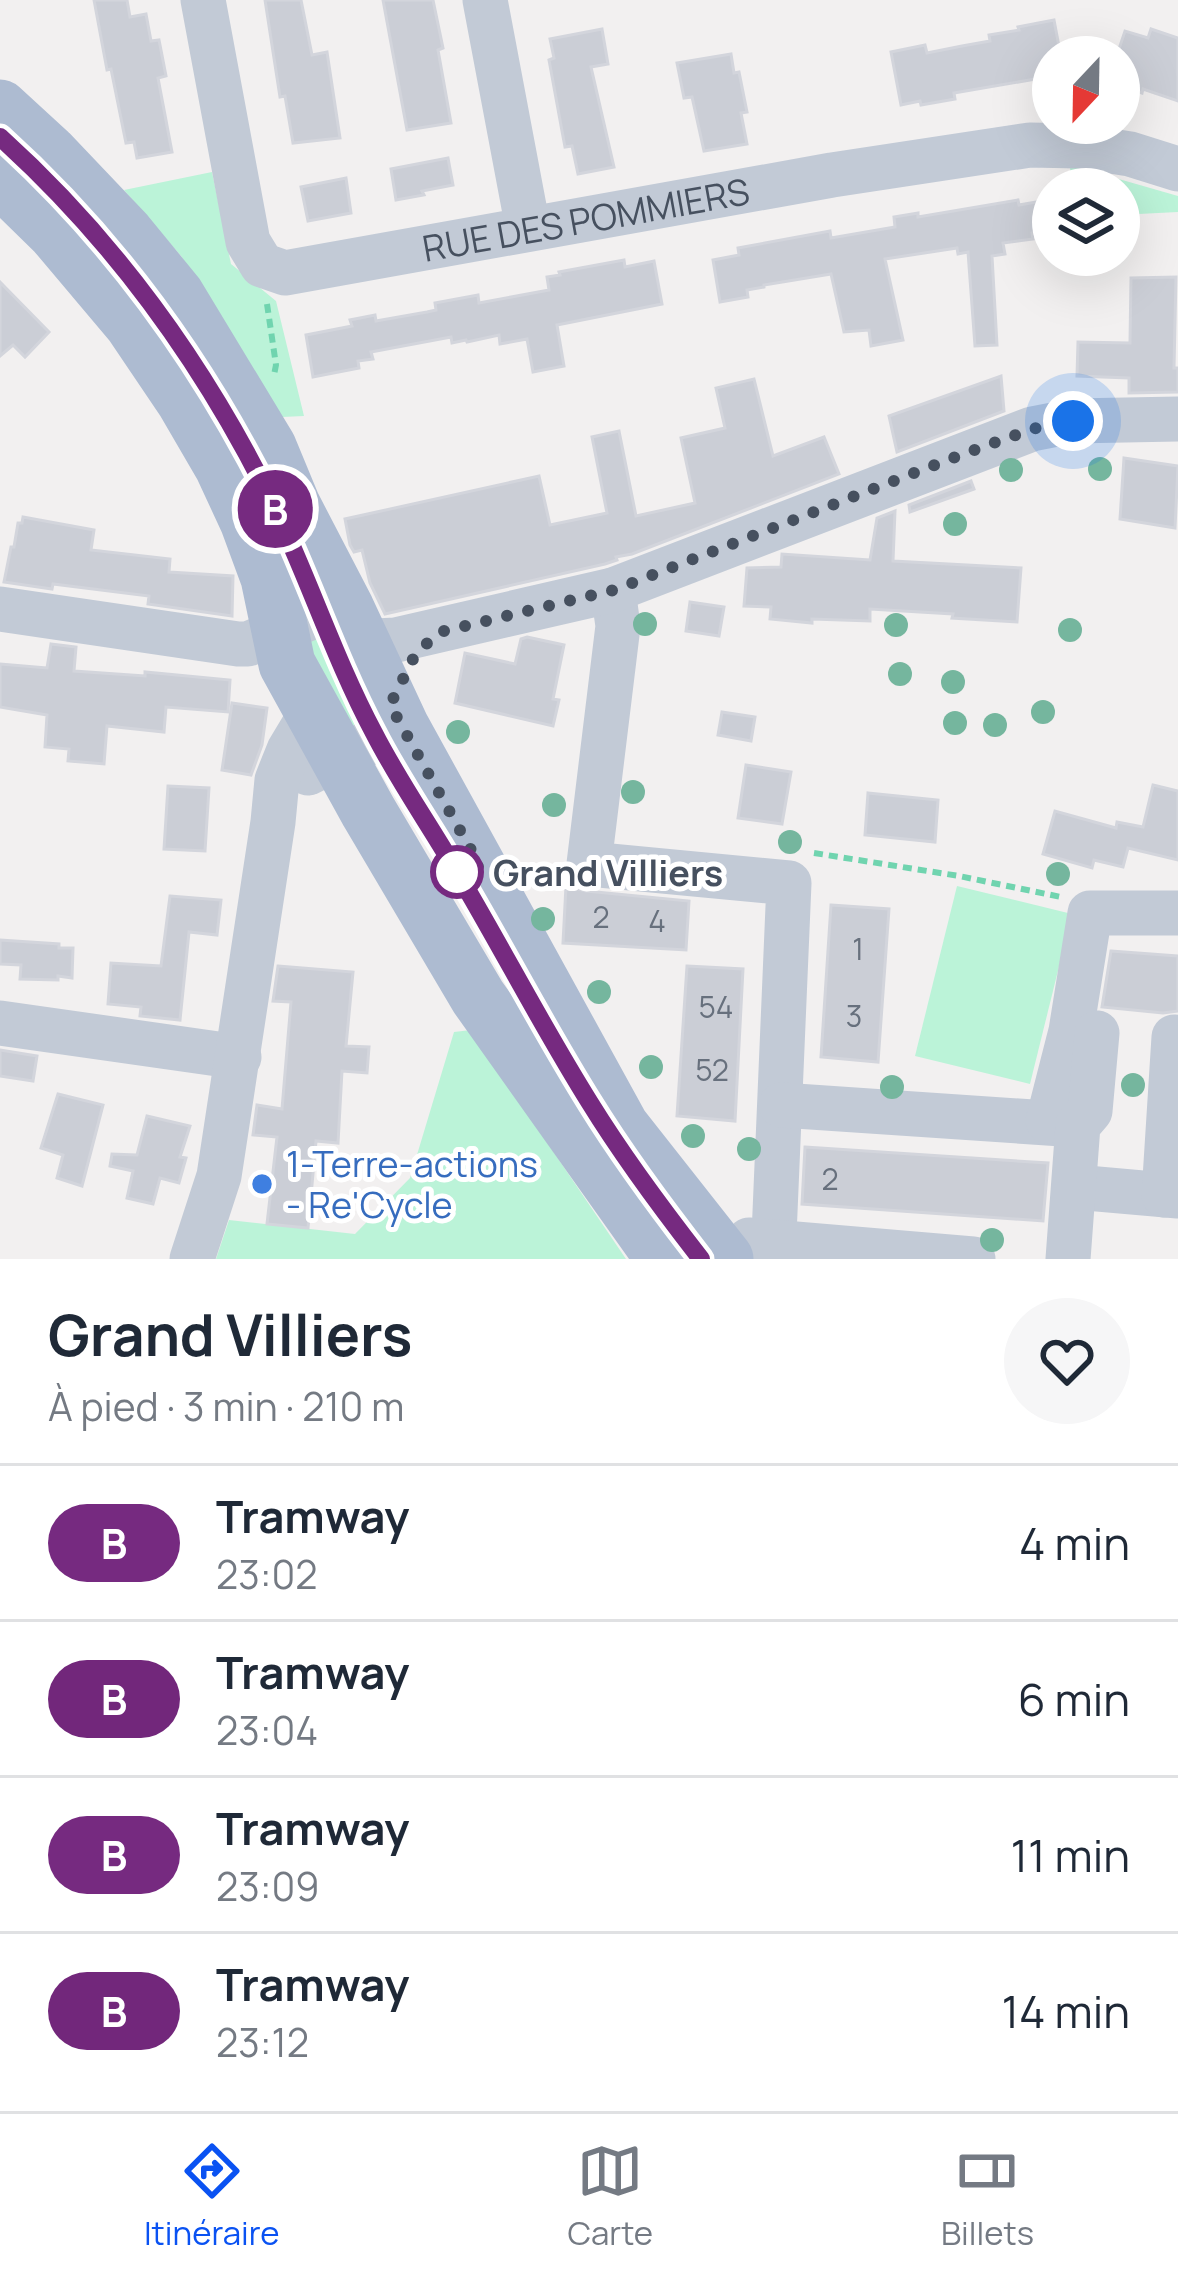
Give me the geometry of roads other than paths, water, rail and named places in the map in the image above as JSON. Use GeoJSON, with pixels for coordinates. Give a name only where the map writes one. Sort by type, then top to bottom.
{"type":"FeatureCollection","features":[{"type":"Feature","properties":{"kind":"main road"},"geometry":{"type":"LineString","coordinates":[[0,108],[126,234],[176,295],[268,447],[395,716],[621,1127],[729,1251]]}},
{"type":"Feature","properties":{"kind":"main road"},"geometry":{"type":"LineString","coordinates":[[0,178],[56,233],[133,323],[184,400],[248,521],[269,579],[287,664],[478,997],[729,1251]]}},
{"type":"Feature","properties":{"kind":"street","name":"RUE DES POMMIERS"},"geometry":{"type":"LineString","coordinates":[[203,0],[248,242],[262,265],[285,273],[832,175],[1030,145],[1130,154],[1178,169]]}},
{"type":"Feature","properties":{"kind":"street"},"geometry":{"type":"LineString","coordinates":[[485,0],[528,228]]}},
{"type":"Feature","properties":{"kind":"street"},"geometry":{"type":"LineString","coordinates":[[0,609],[238,644],[320,614],[340,620],[357,634],[386,641],[614,590],[1032,429],[1073,421],[1178,419]]}},
{"type":"Feature","properties":{"kind":"street"},"geometry":{"type":"LineString","coordinates":[[614,590],[617,626],[589,864],[789,883],[781,1105],[729,1251],[973,1259]]}},
{"type":"Feature","properties":{"kind":"street"},"geometry":{"type":"LineString","coordinates":[[192,1259],[219,1176],[277,780],[289,750],[325,733],[395,716],[416,653],[440,632]]}},
{"type":"Feature","properties":{"kind":"street"},"geometry":{"type":"LineString","coordinates":[[781,1105],[1063,1123],[1090,1112],[1084,1032],[1090,913],[1178,913]]}},
{"type":"Feature","properties":{"kind":"street"},"geometry":{"type":"LineString","coordinates":[[0,1023],[239,1057]]}},
{"type":"Feature","properties":{"kind":"street"},"geometry":{"type":"LineString","coordinates":[[1075,1187],[1171,1195],[1176,1037],[1084,1032]]}},
{"type":"Feature","properties":{"kind":"street"},"geometry":{"type":"LineString","coordinates":[[1063,1123],[1075,1187],[1068,1259]]}},
{"type":"Feature","properties":{"kind":"tram line"},"geometry":{"type":"LineString","coordinates":[[0,137],[117,261],[216,400],[271,500],[346,676],[384,751],[603,1123],[701,1259]]}},
{"type":"Feature","properties":{"kind":"tram line","name":"B"},"geometry":{"type":"LineString","coordinates":[[0,137],[73,208],[192,359],[273,504],[376,738],[592,1107],[701,1259]]}},
{"type":"Feature","properties":{"kind":"place","name":"Grand Villiers"},"geometry":{"type":"Point","coordinates":[457,872]}},
{"type":"Feature","properties":{"kind":"place","name":"1-Terre-actions - Re'Cycle"},"geometry":{"type":"Point","coordinates":[262,1184]}}]}
